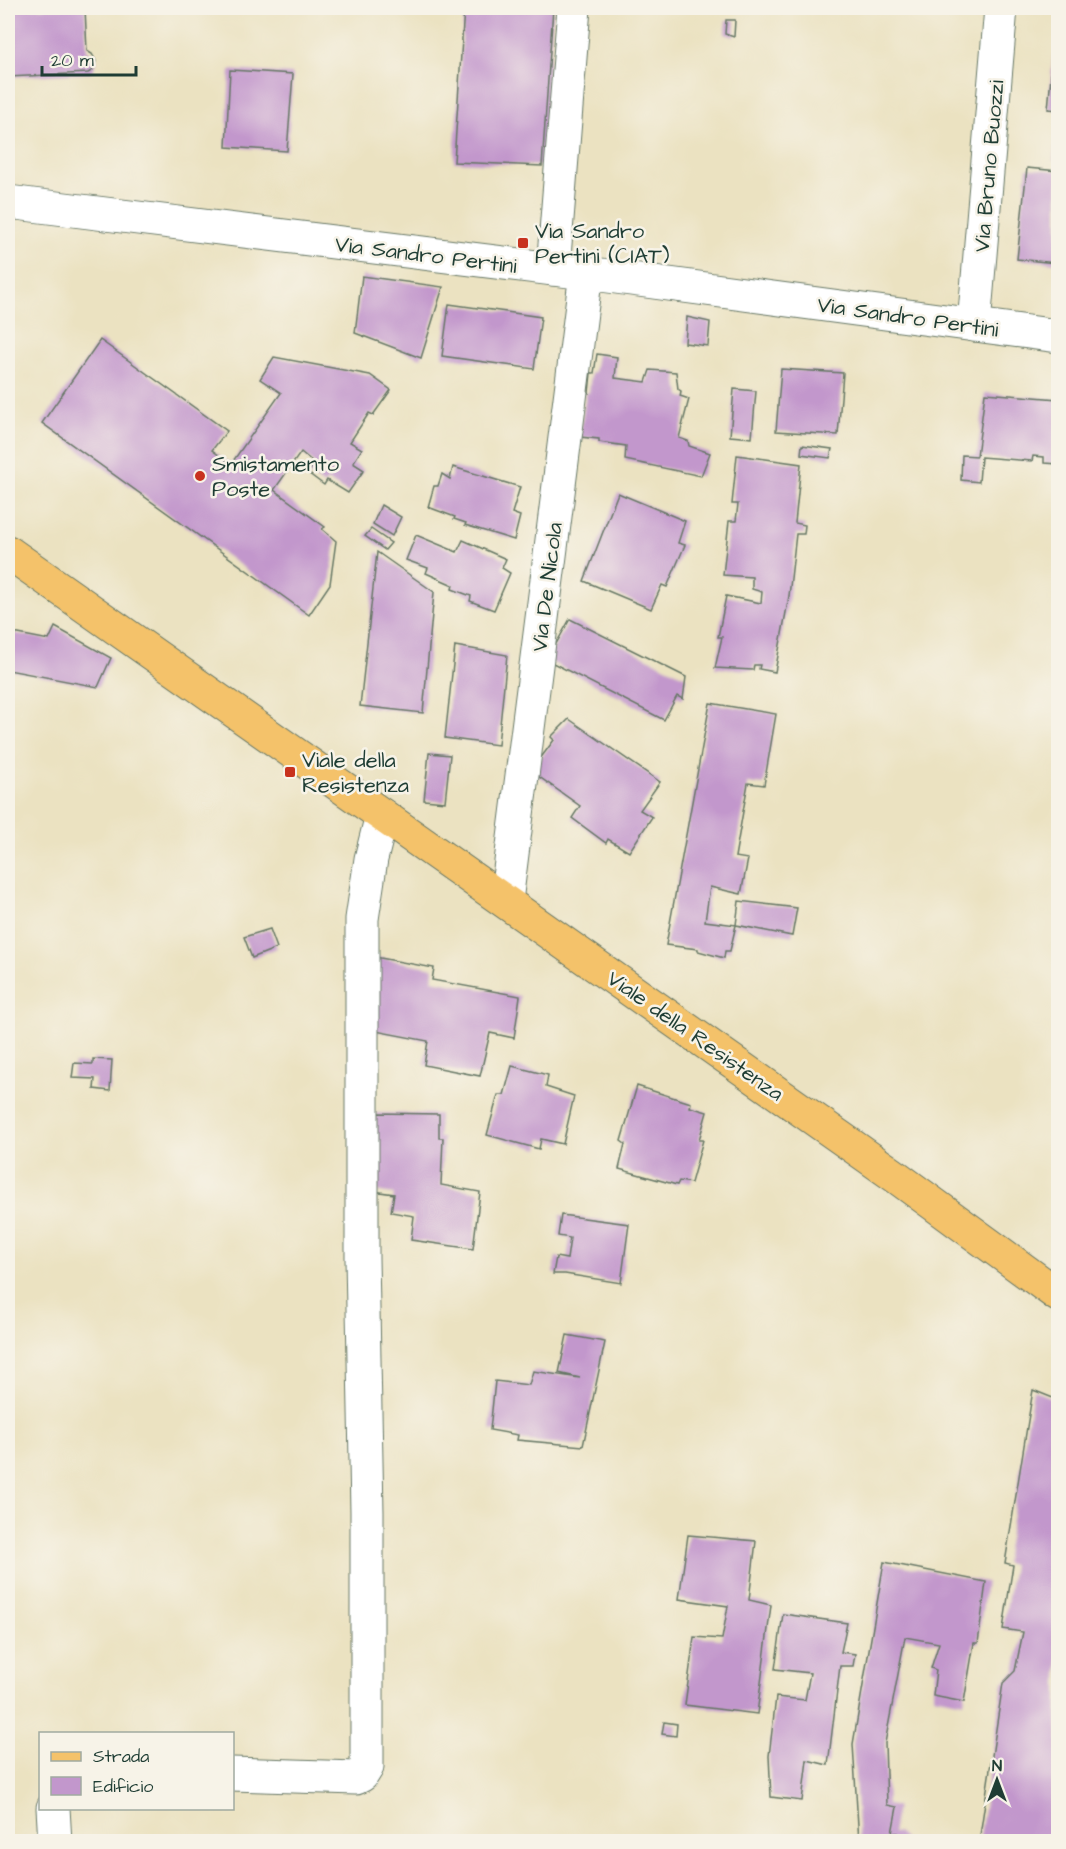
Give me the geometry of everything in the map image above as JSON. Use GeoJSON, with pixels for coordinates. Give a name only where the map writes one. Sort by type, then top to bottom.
{"type":"FeatureCollection","features":[{"type":"Feature","properties":{"kind":"main road","name":"Viale della Resistenza"},"geometry":{"type":"LineString","coordinates":[[8,552],[506,901],[1059,1294]]}},
{"type":"Feature","properties":{"kind":"street"},"geometry":{"type":"LineString","coordinates":[[553,269],[574,8]]}},
{"type":"Feature","properties":{"kind":"street","name":"Via Bruno Buozzi"},"geometry":{"type":"LineString","coordinates":[[974,325],[1002,8]]}},
{"type":"Feature","properties":{"kind":"street","name":"Via Sandro Pertini"},"geometry":{"type":"LineString","coordinates":[[8,202],[586,273],[1059,336]]}},
{"type":"Feature","properties":{"kind":"street","name":"Via De Nicola"},"geometry":{"type":"LineString","coordinates":[[506,901],[586,273]]}},
{"type":"Feature","properties":{"kind":"street"},"geometry":{"type":"LineString","coordinates":[[234,1774],[356,1778],[362,1775],[368,1767],[367,1524],[362,1258],[362,919],[371,859],[382,815]]}},
{"type":"Feature","properties":{"kind":"street"},"geometry":{"type":"LineString","coordinates":[[53,1810],[55,1842]]}},
{"type":"Feature","properties":{"kind":"building"},"geometry":{"type":"Polygon","coordinates":[[[8,8],[85,8],[87,51],[96,61],[93,70],[88,73],[8,77],[8,8]]]}},
{"type":"Feature","properties":{"kind":"building"},"geometry":{"type":"Polygon","coordinates":[[[464,8],[553,8],[542,166],[454,162],[464,8]]]}},
{"type":"Feature","properties":{"kind":"building"},"geometry":{"type":"Polygon","coordinates":[[[726,20],[735,20],[734,37],[725,34],[726,20]]]}},
{"type":"Feature","properties":{"kind":"building"},"geometry":{"type":"Polygon","coordinates":[[[1053,55],[1058,55],[1058,110],[1048,109],[1053,55]]]}},
{"type":"Feature","properties":{"kind":"building"},"geometry":{"type":"Polygon","coordinates":[[[230,70],[293,74],[287,151],[226,147],[230,70]]]}},
{"type":"Feature","properties":{"kind":"building"},"geometry":{"type":"Polygon","coordinates":[[[1056,137],[1058,137],[1058,161],[1053,161],[1056,137]]]}},
{"type":"Feature","properties":{"kind":"building"},"geometry":{"type":"Polygon","coordinates":[[[1027,168],[1058,171],[1058,269],[1055,268],[1056,263],[1017,259],[1027,168]]]}},
{"type":"Feature","properties":{"kind":"building"},"geometry":{"type":"Polygon","coordinates":[[[362,276],[443,287],[421,358],[355,333],[362,276]]]}},
{"type":"Feature","properties":{"kind":"building"},"geometry":{"type":"Polygon","coordinates":[[[449,304],[541,317],[534,369],[442,356],[449,304]]]}},
{"type":"Feature","properties":{"kind":"building"},"geometry":{"type":"Polygon","coordinates":[[[687,317],[710,322],[708,346],[685,343],[687,317]]]}},
{"type":"Feature","properties":{"kind":"building","name":"Smistamento Poste"},"geometry":{"type":"Polygon","coordinates":[[[100,340],[227,431],[212,450],[231,464],[281,393],[260,379],[274,357],[370,375],[391,390],[373,415],[369,413],[350,442],[362,449],[353,463],[364,470],[348,493],[327,480],[324,485],[308,473],[314,463],[301,452],[274,490],[325,527],[322,529],[336,541],[330,584],[309,615],[42,423],[100,340]]]}},
{"type":"Feature","properties":{"kind":"building"},"geometry":{"type":"Polygon","coordinates":[[[597,354],[617,357],[615,378],[646,382],[650,370],[676,372],[678,389],[681,391],[680,396],[689,399],[679,438],[688,441],[689,446],[710,453],[701,476],[625,460],[626,446],[580,437],[586,392],[589,393],[591,373],[594,373],[597,354]]]}},
{"type":"Feature","properties":{"kind":"building"},"geometry":{"type":"Polygon","coordinates":[[[781,369],[843,373],[838,435],[776,431],[781,369]]]}},
{"type":"Feature","properties":{"kind":"building"},"geometry":{"type":"Polygon","coordinates":[[[734,389],[756,391],[752,438],[730,436],[734,389]]]}},
{"type":"Feature","properties":{"kind":"building"},"geometry":{"type":"Polygon","coordinates":[[[985,393],[1058,399],[1058,464],[1044,463],[1044,457],[1033,456],[1032,461],[981,457],[979,482],[961,480],[962,455],[977,456],[985,393]]]}},
{"type":"Feature","properties":{"kind":"building"},"geometry":{"type":"Polygon","coordinates":[[[802,445],[832,449],[830,458],[801,454],[802,445]]]}},
{"type":"Feature","properties":{"kind":"building"},"geometry":{"type":"Polygon","coordinates":[[[737,455],[801,464],[795,523],[805,525],[804,534],[796,534],[789,596],[775,672],[759,669],[760,665],[754,665],[753,670],[715,668],[722,637],[718,637],[726,596],[761,603],[762,592],[752,589],[752,577],[723,575],[729,521],[736,521],[738,504],[732,504],[737,455]]]}},
{"type":"Feature","properties":{"kind":"building"},"geometry":{"type":"Polygon","coordinates":[[[453,467],[520,487],[512,513],[520,516],[514,540],[465,525],[466,523],[454,519],[455,517],[428,507],[434,486],[438,486],[442,474],[450,479],[453,467]]]}},
{"type":"Feature","properties":{"kind":"building"},"geometry":{"type":"Polygon","coordinates":[[[618,493],[685,521],[678,543],[685,545],[667,587],[662,585],[651,609],[584,581],[618,493]]]}},
{"type":"Feature","properties":{"kind":"building"},"geometry":{"type":"Polygon","coordinates":[[[381,505],[401,517],[392,536],[373,524],[381,505]]]}},
{"type":"Feature","properties":{"kind":"building"},"geometry":{"type":"Polygon","coordinates":[[[371,529],[391,543],[385,550],[365,536],[371,529]]]}},
{"type":"Feature","properties":{"kind":"building"},"geometry":{"type":"Polygon","coordinates":[[[416,535],[457,552],[463,540],[506,559],[502,568],[510,573],[494,610],[470,601],[471,596],[452,589],[453,585],[426,573],[428,568],[406,560],[416,535]]]}},
{"type":"Feature","properties":{"kind":"building"},"geometry":{"type":"Polygon","coordinates":[[[377,552],[434,592],[423,713],[360,706],[377,552]]]}},
{"type":"Feature","properties":{"kind":"building"},"geometry":{"type":"Polygon","coordinates":[[[570,619],[686,677],[683,699],[677,696],[664,720],[547,660],[570,619]]]}},
{"type":"Feature","properties":{"kind":"building"},"geometry":{"type":"Polygon","coordinates":[[[55,627],[111,658],[98,687],[8,670],[8,632],[49,640],[55,627]]]}},
{"type":"Feature","properties":{"kind":"building"},"geometry":{"type":"Polygon","coordinates":[[[455,646],[507,655],[498,745],[445,738],[455,646]]]}},
{"type":"Feature","properties":{"kind":"building"},"geometry":{"type":"Polygon","coordinates":[[[710,703],[776,714],[764,785],[748,783],[735,857],[748,859],[741,894],[710,887],[705,921],[736,925],[730,951],[725,951],[724,958],[698,951],[698,949],[666,945],[710,703]]]}},
{"type":"Feature","properties":{"kind":"building"},"geometry":{"type":"Polygon","coordinates":[[[569,719],[660,782],[640,810],[652,817],[629,852],[608,839],[606,843],[572,818],[580,806],[531,771],[554,740],[551,737],[569,719]]]}},
{"type":"Feature","properties":{"kind":"building"},"geometry":{"type":"Polygon","coordinates":[[[429,753],[450,755],[445,802],[424,800],[429,753]]]}},
{"type":"Feature","properties":{"kind":"building"},"geometry":{"type":"Polygon","coordinates":[[[739,901],[797,908],[792,936],[736,925],[739,901]]]}},
{"type":"Feature","properties":{"kind":"building"},"geometry":{"type":"Polygon","coordinates":[[[270,929],[277,948],[252,958],[244,937],[270,929]]]}},
{"type":"Feature","properties":{"kind":"building"},"geometry":{"type":"Polygon","coordinates":[[[375,957],[434,968],[432,980],[520,996],[514,1038],[490,1033],[480,1076],[424,1065],[428,1041],[370,1030],[375,957]]]}},
{"type":"Feature","properties":{"kind":"building"},"geometry":{"type":"Polygon","coordinates":[[[93,1059],[112,1060],[110,1091],[94,1089],[95,1079],[72,1078],[74,1063],[93,1064],[93,1059]]]}},
{"type":"Feature","properties":{"kind":"building"},"geometry":{"type":"Polygon","coordinates":[[[512,1066],[548,1075],[546,1087],[574,1096],[563,1144],[541,1139],[539,1149],[487,1135],[498,1095],[504,1095],[512,1066]]]}},
{"type":"Feature","properties":{"kind":"building"},"geometry":{"type":"Polygon","coordinates":[[[637,1086],[691,1103],[690,1107],[707,1112],[699,1140],[703,1140],[691,1183],[679,1181],[677,1185],[619,1169],[625,1144],[621,1141],[637,1086]]]}},
{"type":"Feature","properties":{"kind":"building"},"geometry":{"type":"Polygon","coordinates":[[[376,1113],[439,1114],[439,1138],[443,1138],[441,1185],[480,1192],[473,1249],[411,1240],[414,1216],[391,1212],[394,1194],[373,1191],[376,1113]]]}},
{"type":"Feature","properties":{"kind":"building"},"geometry":{"type":"Polygon","coordinates":[[[561,1215],[629,1224],[621,1283],[553,1274],[556,1257],[567,1259],[570,1238],[558,1236],[561,1215]]]}},
{"type":"Feature","properties":{"kind":"building"},"geometry":{"type":"Polygon","coordinates":[[[567,1335],[605,1342],[583,1446],[517,1440],[518,1435],[490,1430],[495,1381],[529,1385],[533,1371],[580,1378],[559,1373],[567,1335]]]}},
{"type":"Feature","properties":{"kind":"building"},"geometry":{"type":"Polygon","coordinates":[[[1033,1390],[1058,1400],[1056,1567],[1058,1567],[1058,1842],[979,1842],[1003,1683],[1015,1671],[1023,1632],[1003,1629],[1013,1565],[1005,1563],[1033,1390]]]}},
{"type":"Feature","properties":{"kind":"building"},"geometry":{"type":"Polygon","coordinates":[[[688,1535],[756,1541],[749,1600],[771,1605],[757,1714],[685,1705],[694,1637],[722,1639],[728,1606],[679,1599],[688,1535]]]}},
{"type":"Feature","properties":{"kind":"building"},"geometry":{"type":"Polygon","coordinates":[[[884,1562],[986,1582],[978,1643],[974,1643],[964,1702],[933,1696],[936,1670],[931,1668],[939,1643],[905,1637],[885,1743],[887,1805],[897,1807],[892,1833],[898,1833],[907,1842],[859,1842],[853,1744],[884,1562]]]}},
{"type":"Feature","properties":{"kind":"building"},"geometry":{"type":"Polygon","coordinates":[[[783,1614],[847,1623],[841,1652],[855,1654],[853,1666],[840,1666],[828,1765],[807,1760],[802,1801],[771,1797],[769,1756],[776,1697],[805,1700],[810,1673],[775,1669],[783,1614]]]}},
{"type":"Feature","properties":{"kind":"building"},"geometry":{"type":"Polygon","coordinates":[[[664,1722],[677,1724],[676,1736],[662,1734],[664,1722]]]}},
{"type":"Feature","properties":{"kind":"place","name":"Via Sandro Pertini (CIAT)"},"geometry":{"type":"Point","coordinates":[523,243]}},
{"type":"Feature","properties":{"kind":"place","name":"Smistamento Poste"},"geometry":{"type":"Point","coordinates":[200,476]}},
{"type":"Feature","properties":{"kind":"place","name":"Viale della Resistenza"},"geometry":{"type":"Point","coordinates":[290,772]}}]}
